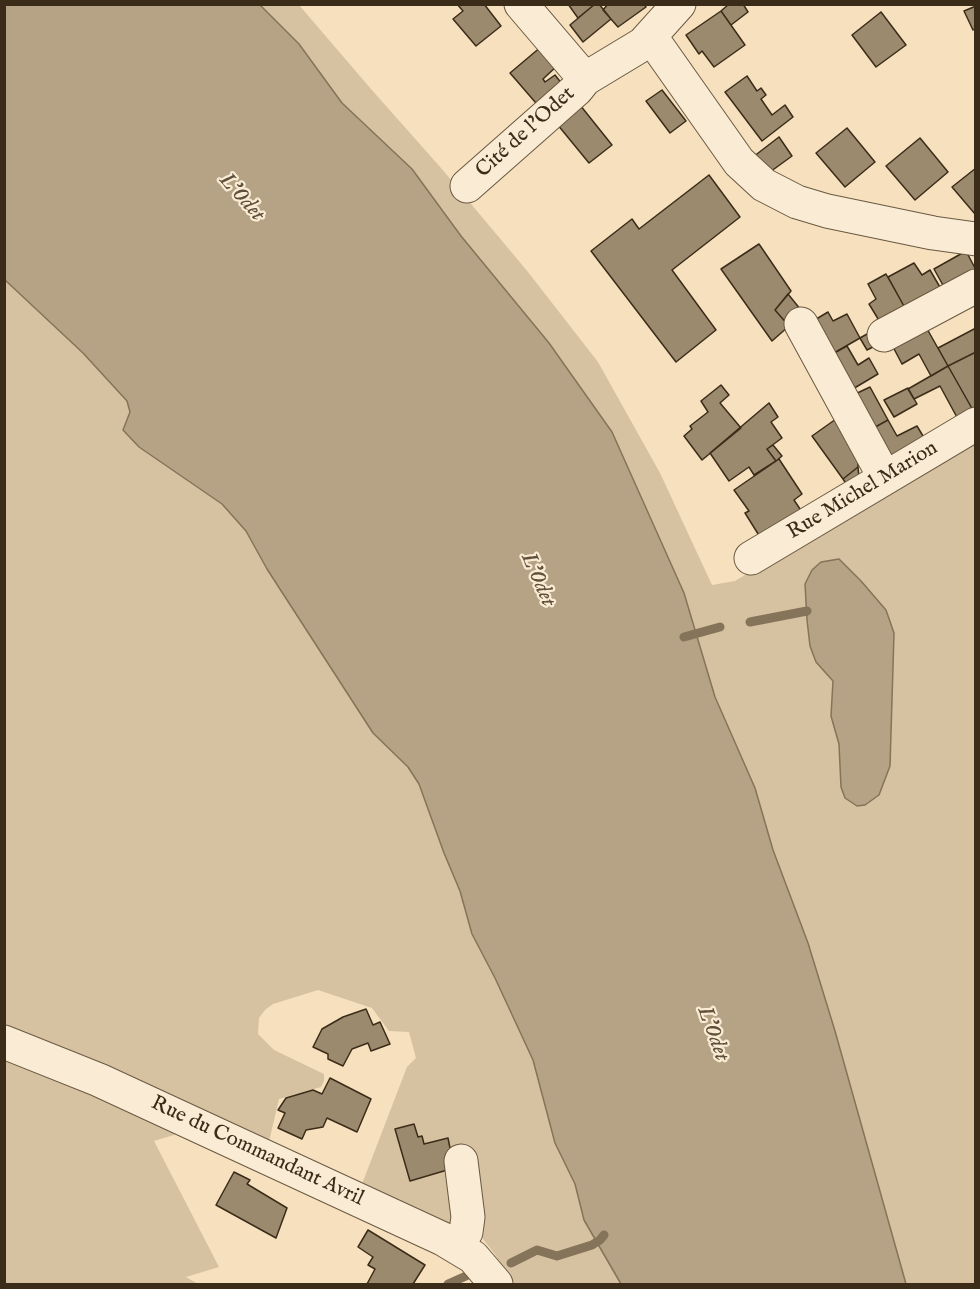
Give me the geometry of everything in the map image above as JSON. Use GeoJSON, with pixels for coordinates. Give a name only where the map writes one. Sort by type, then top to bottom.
{"type":"FeatureCollection","features":[{"type":"Feature","properties":{"kind":"street","name":"Cité de l'Odet"},"geometry":{"type":"LineString","coordinates":[[521,4],[585,79]]}},
{"type":"Feature","properties":{"kind":"street","name":"Cité de l'Odet"},"geometry":{"type":"LineString","coordinates":[[466,186],[577,89],[585,79],[635,50],[651,37],[679,4]]}},
{"type":"Feature","properties":{"kind":"street"},"geometry":{"type":"LineString","coordinates":[[651,37],[739,162],[764,185],[797,202],[827,211],[921,231],[975,239]]}},
{"type":"Feature","properties":{"kind":"street"},"geometry":{"type":"LineString","coordinates":[[884,335],[975,286]]}},
{"type":"Feature","properties":{"kind":"street"},"geometry":{"type":"LineString","coordinates":[[801,324],[885,478]]}},
{"type":"Feature","properties":{"kind":"street","name":"Rue Michel Marion"},"geometry":{"type":"LineString","coordinates":[[751,558],[975,424]]}},
{"type":"Feature","properties":{"kind":"street","name":"Rue du Commandant Avril"},"geometry":{"type":"LineString","coordinates":[[4,1042],[99,1080],[458,1246],[479,1263],[496,1284]]}},
{"type":"Feature","properties":{"kind":"street"},"geometry":{"type":"LineString","coordinates":[[458,1246],[467,1225],[461,1161]]}},
{"type":"Feature","properties":{"kind":"shaded area"},"geometry":{"type":"Polygon","coordinates":[[[148,5],[299,5],[441,168],[528,272],[598,362],[660,473],[712,585],[735,581],[975,437],[975,1284],[862,1284],[148,5]]]}},
{"type":"Feature","properties":{"kind":"shaded area"},"geometry":{"type":"Polygon","coordinates":[[[4,44],[714,1284],[514,1284],[479,1234],[447,1231],[362,1184],[407,1067],[416,1058],[409,1032],[389,1031],[372,1008],[318,990],[273,1004],[259,1018],[258,1034],[274,1050],[324,1074],[321,1087],[279,1099],[268,1146],[187,1131],[154,1141],[219,1267],[186,1277],[198,1284],[5,1284],[4,44]]]}},
{"type":"Feature","properties":{"kind":"water","name":"L'Odet"},"geometry":{"type":"Polygon","coordinates":[[[4,5],[260,5],[299,44],[342,103],[412,169],[461,236],[549,343],[612,432],[684,593],[715,697],[755,788],[773,850],[808,943],[835,1031],[906,1284],[621,1284],[584,1220],[575,1184],[555,1143],[533,1060],[472,934],[460,891],[419,784],[408,767],[373,733],[267,569],[246,531],[222,504],[139,447],[123,430],[130,412],[127,401],[83,353],[5,280],[4,5]]]}},
{"type":"Feature","properties":{"kind":"water"},"geometry":{"type":"Polygon","coordinates":[[[839,559],[886,610],[894,633],[890,766],[879,795],[865,805],[857,806],[845,798],[841,787],[839,744],[831,716],[833,681],[816,662],[810,646],[807,620],[805,584],[812,570],[821,562],[839,559]]]}},
{"type":"Feature","properties":{"kind":"building"},"geometry":{"type":"Polygon","coordinates":[[[457,4],[484,4],[501,26],[476,46],[453,19],[463,11],[457,4]]]}},
{"type":"Feature","properties":{"kind":"building"},"geometry":{"type":"Polygon","coordinates":[[[568,4],[595,4],[578,18],[568,4]]]}},
{"type":"Feature","properties":{"kind":"building"},"geometry":{"type":"Polygon","coordinates":[[[595,4],[599,4],[611,19],[583,42],[570,25],[595,4]]]}},
{"type":"Feature","properties":{"kind":"building"},"geometry":{"type":"Polygon","coordinates":[[[608,4],[644,4],[646,7],[618,27],[603,10],[608,4]]]}},
{"type":"Feature","properties":{"kind":"building"},"geometry":{"type":"Polygon","coordinates":[[[729,4],[743,4],[748,12],[731,25],[721,11],[729,4]]]}},
{"type":"Feature","properties":{"kind":"building"},"geometry":{"type":"Polygon","coordinates":[[[976,6],[976,28],[973,30],[964,11],[976,6]]]}},
{"type":"Feature","properties":{"kind":"building"},"geometry":{"type":"Polygon","coordinates":[[[721,11],[745,45],[714,67],[702,51],[699,54],[686,35],[721,11]]]}},
{"type":"Feature","properties":{"kind":"building"},"geometry":{"type":"Polygon","coordinates":[[[881,12],[906,45],[876,67],[852,35],[881,12]]]}},
{"type":"Feature","properties":{"kind":"building"},"geometry":{"type":"Polygon","coordinates":[[[542,46],[558,65],[543,79],[545,82],[555,75],[566,89],[542,110],[510,73],[542,46]]]}},
{"type":"Feature","properties":{"kind":"building"},"geometry":{"type":"Polygon","coordinates":[[[747,76],[757,91],[761,88],[766,95],[761,99],[772,115],[785,105],[793,117],[762,141],[725,92],[747,76]]]}},
{"type":"Feature","properties":{"kind":"building"},"geometry":{"type":"Polygon","coordinates":[[[662,90],[686,121],[670,133],[646,101],[662,90]]]}},
{"type":"Feature","properties":{"kind":"building"},"geometry":{"type":"Polygon","coordinates":[[[580,105],[612,145],[589,163],[557,124],[580,105]]]}},
{"type":"Feature","properties":{"kind":"building"},"geometry":{"type":"Polygon","coordinates":[[[847,128],[875,162],[845,187],[816,153],[847,128]]]}},
{"type":"Feature","properties":{"kind":"building"},"geometry":{"type":"Polygon","coordinates":[[[779,137],[792,156],[770,172],[753,157],[779,137]]]}},
{"type":"Feature","properties":{"kind":"building"},"geometry":{"type":"Polygon","coordinates":[[[920,138],[948,172],[915,200],[886,166],[920,138]]]}},
{"type":"Feature","properties":{"kind":"building"},"geometry":{"type":"Polygon","coordinates":[[[976,168],[976,214],[975,214],[952,187],[976,168]]]}},
{"type":"Feature","properties":{"kind":"building"},"geometry":{"type":"Polygon","coordinates":[[[709,175],[740,217],[672,270],[716,330],[676,362],[591,251],[632,219],[639,229],[709,175]]]}},
{"type":"Feature","properties":{"kind":"building"},"geometry":{"type":"Polygon","coordinates":[[[759,244],[791,291],[775,310],[789,326],[772,341],[721,269],[759,244]]]}},
{"type":"Feature","properties":{"kind":"building"},"geometry":{"type":"Polygon","coordinates":[[[966,251],[976,270],[944,287],[934,269],[966,251]]]}},
{"type":"Feature","properties":{"kind":"building"},"geometry":{"type":"Polygon","coordinates":[[[914,263],[922,275],[930,270],[941,289],[905,308],[888,277],[914,263]]]}},
{"type":"Feature","properties":{"kind":"building"},"geometry":{"type":"Polygon","coordinates":[[[886,274],[905,308],[880,322],[869,304],[876,299],[868,284],[886,274]]]}},
{"type":"Feature","properties":{"kind":"building"},"geometry":{"type":"Polygon","coordinates":[[[788,294],[805,315],[789,326],[775,310],[788,294]]]}},
{"type":"Feature","properties":{"kind":"building"},"geometry":{"type":"Polygon","coordinates":[[[828,312],[833,321],[847,314],[860,338],[827,357],[808,324],[828,312]]]}},
{"type":"Feature","properties":{"kind":"building"},"geometry":{"type":"Polygon","coordinates":[[[926,327],[948,366],[931,376],[919,354],[902,364],[892,345],[926,327]]]}},
{"type":"Feature","properties":{"kind":"building"},"geometry":{"type":"Polygon","coordinates":[[[976,328],[976,352],[948,366],[938,348],[976,328]]]}},
{"type":"Feature","properties":{"kind":"building"},"geometry":{"type":"Polygon","coordinates":[[[876,329],[883,342],[867,350],[860,338],[876,329]]]}},
{"type":"Feature","properties":{"kind":"building"},"geometry":{"type":"Polygon","coordinates":[[[847,346],[858,365],[869,358],[878,374],[846,393],[827,357],[847,346]]]}},
{"type":"Feature","properties":{"kind":"building"},"geometry":{"type":"Polygon","coordinates":[[[976,352],[976,412],[974,412],[948,366],[976,352]]]}},
{"type":"Feature","properties":{"kind":"building"},"geometry":{"type":"Polygon","coordinates":[[[948,366],[974,412],[959,421],[940,386],[914,399],[908,389],[948,366]]]}},
{"type":"Feature","properties":{"kind":"building"},"geometry":{"type":"Polygon","coordinates":[[[721,385],[729,395],[720,403],[741,428],[702,460],[684,436],[692,429],[690,426],[708,412],[701,401],[721,385]]]}},
{"type":"Feature","properties":{"kind":"building"},"geometry":{"type":"Polygon","coordinates":[[[870,387],[888,420],[868,431],[849,397],[870,387]]]}},
{"type":"Feature","properties":{"kind":"building"},"geometry":{"type":"Polygon","coordinates":[[[908,388],[917,404],[894,417],[884,400],[908,388]]]}},
{"type":"Feature","properties":{"kind":"building"},"geometry":{"type":"Polygon","coordinates":[[[769,403],[778,417],[771,422],[782,438],[767,449],[776,461],[754,475],[749,467],[729,481],[710,453],[769,403]]]}},
{"type":"Feature","properties":{"kind":"building"},"geometry":{"type":"Polygon","coordinates":[[[836,419],[858,458],[858,467],[843,479],[812,436],[836,419]]]}},
{"type":"Feature","properties":{"kind":"building"},"geometry":{"type":"Polygon","coordinates":[[[888,420],[897,436],[917,426],[926,441],[886,463],[868,431],[888,420]]]}},
{"type":"Feature","properties":{"kind":"building"},"geometry":{"type":"Polygon","coordinates":[[[773,445],[782,456],[776,461],[767,449],[773,445]]]}},
{"type":"Feature","properties":{"kind":"building"},"geometry":{"type":"Polygon","coordinates":[[[779,459],[802,494],[794,500],[802,512],[760,537],[745,513],[749,511],[734,490],[779,459]]]}},
{"type":"Feature","properties":{"kind":"building"},"geometry":{"type":"Polygon","coordinates":[[[858,467],[859,478],[847,485],[843,479],[858,467]]]}},
{"type":"Feature","properties":{"kind":"building"},"geometry":{"type":"Polygon","coordinates":[[[366,1009],[373,1025],[380,1022],[390,1044],[371,1051],[368,1043],[352,1049],[343,1066],[328,1059],[328,1054],[313,1047],[322,1029],[343,1017],[366,1009]]]}},
{"type":"Feature","properties":{"kind":"building"},"geometry":{"type":"Polygon","coordinates":[[[330,1078],[371,1099],[357,1132],[327,1118],[323,1127],[306,1130],[302,1139],[278,1128],[285,1113],[278,1110],[286,1098],[313,1090],[322,1094],[330,1078]]]}},
{"type":"Feature","properties":{"kind":"building"},"geometry":{"type":"Polygon","coordinates":[[[414,1124],[418,1137],[422,1136],[424,1144],[448,1138],[454,1168],[410,1181],[395,1129],[414,1124]]]}},
{"type":"Feature","properties":{"kind":"building"},"geometry":{"type":"Polygon","coordinates":[[[234,1172],[250,1180],[247,1184],[287,1208],[276,1238],[216,1205],[234,1172]]]}},
{"type":"Feature","properties":{"kind":"building"},"geometry":{"type":"Polygon","coordinates":[[[368,1230],[425,1265],[413,1284],[367,1284],[375,1269],[368,1265],[373,1257],[358,1247],[368,1230]]]}},
{"type":"Feature","properties":{"kind":"waterway"},"geometry":{"type":"LineString","coordinates":[[750,622],[807,611]]}},
{"type":"Feature","properties":{"kind":"waterway"},"geometry":{"type":"LineString","coordinates":[[684,637],[720,627]]}},
{"type":"Feature","properties":{"kind":"waterway"},"geometry":{"type":"LineString","coordinates":[[511,1263],[537,1250],[557,1256],[592,1245],[604,1235]]}},
{"type":"Feature","properties":{"kind":"waterway"},"geometry":{"type":"LineString","coordinates":[[448,1284],[466,1276]]}}]}
